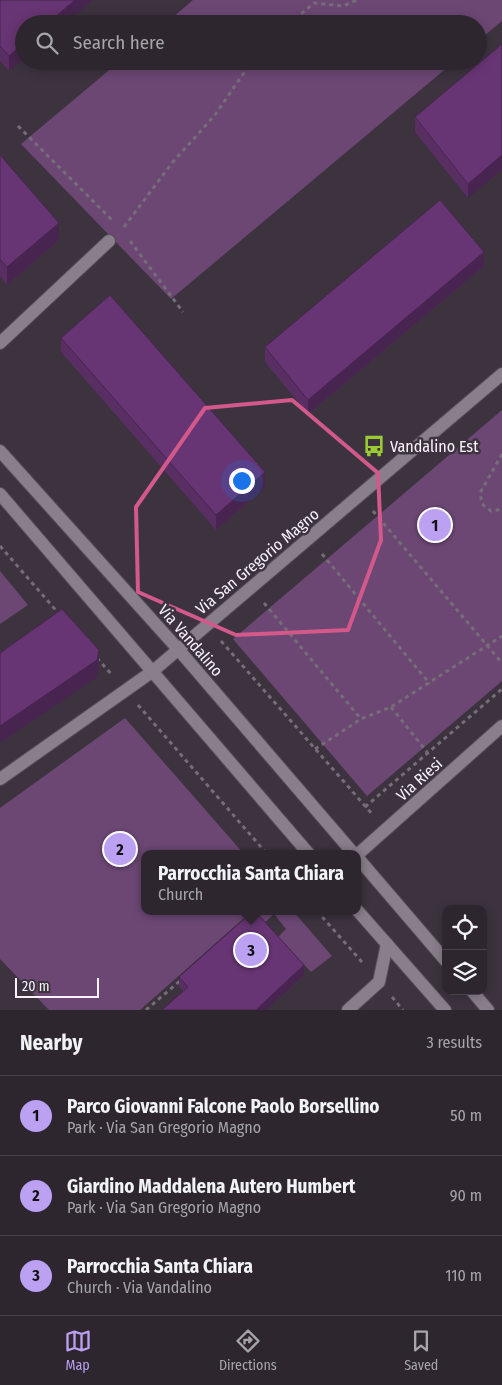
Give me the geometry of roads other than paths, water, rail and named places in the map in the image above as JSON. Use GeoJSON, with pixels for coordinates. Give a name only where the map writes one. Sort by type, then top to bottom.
{"type":"FeatureCollection","features":[{"type":"Feature","properties":{"kind":"street"},"geometry":{"type":"LineString","coordinates":[[0,342],[109,241]]}},
{"type":"Feature","properties":{"kind":"street","name":"Via San Gregorio Magno"},"geometry":{"type":"LineString","coordinates":[[0,780],[153,671],[502,374]]}},
{"type":"Feature","properties":{"kind":"street","name":"Via Vandalino"},"geometry":{"type":"LineString","coordinates":[[0,452],[178,649],[352,850]]}},
{"type":"Feature","properties":{"kind":"street"},"geometry":{"type":"LineString","coordinates":[[0,494],[306,850]]}},
{"type":"Feature","properties":{"kind":"street","name":"Via Riesi"},"geometry":{"type":"LineString","coordinates":[[361,851],[386,831],[502,726]]}},
{"type":"Feature","properties":{"kind":"street","name":"Via Vandalino"},"geometry":{"type":"LineString","coordinates":[[361,861],[442,956]]}},
{"type":"Feature","properties":{"kind":"street"},"geometry":{"type":"LineString","coordinates":[[361,915],[444,1010]]}},
{"type":"Feature","properties":{"kind":"street"},"geometry":{"type":"LineString","coordinates":[[348,1010],[379,982],[387,944]]}},
{"type":"Feature","properties":{"kind":"street"},"geometry":{"type":"LineString","coordinates":[[475,995],[488,1010]]}},
{"type":"Feature","properties":{"kind":"place","name":"Vandalino Est"},"geometry":{"type":"Point","coordinates":[374,446]}},
{"type":"Feature","properties":{"kind":"place","name":"Parco Giovanni Falcone Paolo Borsellino"},"geometry":{"type":"Point","coordinates":[435,525]}},
{"type":"Feature","properties":{"kind":"place","name":"Giardino Maddalena Autero Humbert"},"geometry":{"type":"Point","coordinates":[120,849]}},
{"type":"Feature","properties":{"kind":"place","name":"Parrocchia Santa Chiara"},"geometry":{"type":"Point","coordinates":[251,950]}}]}
